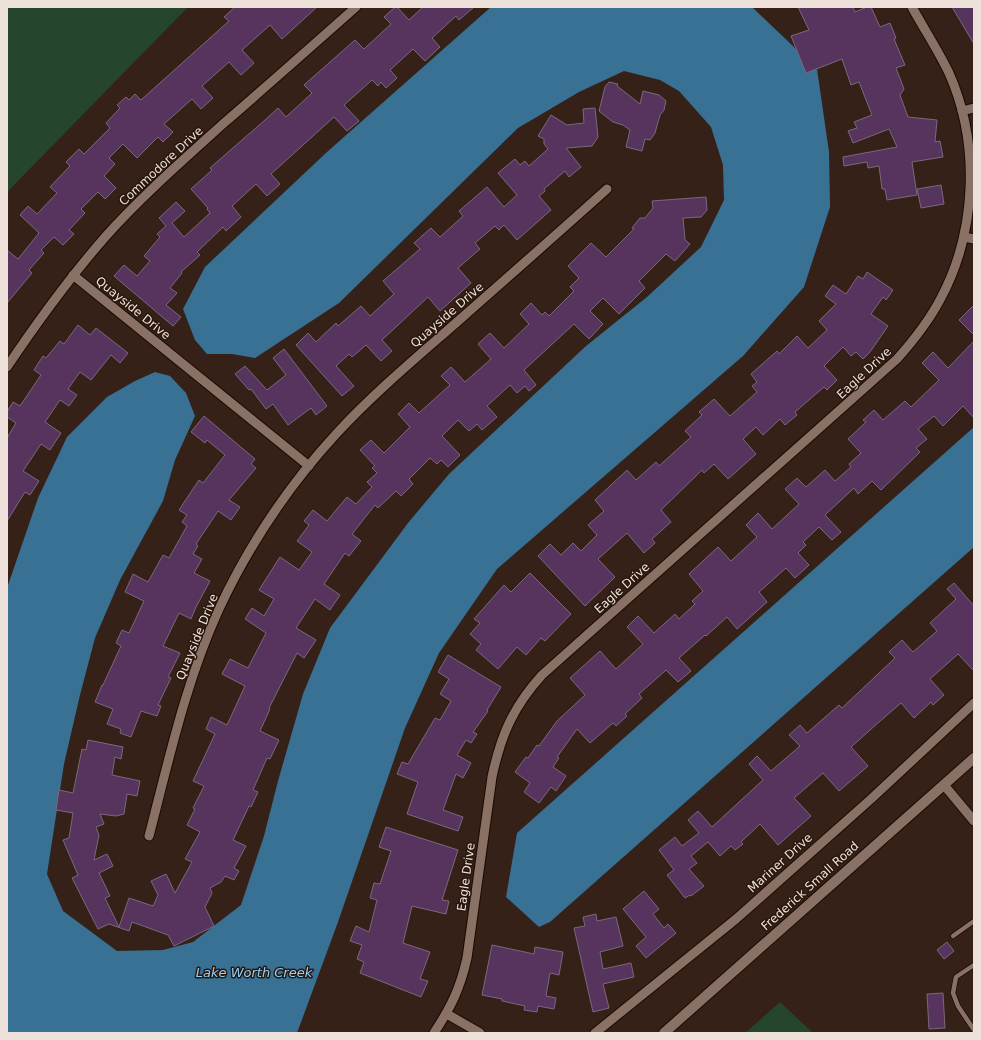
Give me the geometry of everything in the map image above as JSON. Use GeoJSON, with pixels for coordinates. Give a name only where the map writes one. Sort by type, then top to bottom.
{"type":"FeatureCollection","features":[{"type":"Feature","properties":{"kind":"street","name":"Commodore Drive"},"geometry":{"type":"LineString","coordinates":[[7,367],[35,324],[106,236],[168,173],[356,7]]}},
{"type":"Feature","properties":{"kind":"street","name":"Eagle Drive"},"geometry":{"type":"LineString","coordinates":[[434,1033],[447,1014],[455,998],[462,978],[467,958],[492,777],[497,752],[513,714],[521,701],[542,675],[897,359],[916,337],[941,298],[957,261],[964,237],[969,208],[971,178],[969,148],[962,111],[949,74],[912,7]]}},
{"type":"Feature","properties":{"kind":"street"},"geometry":{"type":"LineString","coordinates":[[962,111],[974,108]]}},
{"type":"Feature","properties":{"kind":"street","name":"Quayside Drive"},"geometry":{"type":"LineString","coordinates":[[149,836],[179,720],[192,679],[219,610],[259,535],[283,500],[308,466],[336,433],[374,396],[607,190]]}},
{"type":"Feature","properties":{"kind":"street"},"geometry":{"type":"LineString","coordinates":[[964,237],[974,239]]}},
{"type":"Feature","properties":{"kind":"street","name":"Quayside Drive"},"geometry":{"type":"LineString","coordinates":[[73,275],[308,466]]}},
{"type":"Feature","properties":{"kind":"street","name":"Mariner Drive"},"geometry":{"type":"LineString","coordinates":[[595,1033],[736,918],[870,799],[974,703]]}},
{"type":"Feature","properties":{"kind":"street","name":"Frederick Small Road"},"geometry":{"type":"LineString","coordinates":[[664,1033],[974,758]]}},
{"type":"Feature","properties":{"kind":"street"},"geometry":{"type":"LineString","coordinates":[[944,785],[974,821]]}},
{"type":"Feature","properties":{"kind":"street"},"geometry":{"type":"LineString","coordinates":[[447,1014],[480,1033]]}},
{"type":"Feature","properties":{"kind":"lane"},"geometry":{"type":"LineString","coordinates":[[953,936],[974,921]]}},
{"type":"Feature","properties":{"kind":"lane"},"geometry":{"type":"LineString","coordinates":[[974,965],[956,977],[953,993],[958,1006],[974,1030]]}},
{"type":"Feature","properties":{"kind":"green space"},"geometry":{"type":"Polygon","coordinates":[[[7,7],[188,7],[10,189],[7,194],[7,7]]]}},
{"type":"Feature","properties":{"kind":"green space"},"geometry":{"type":"Polygon","coordinates":[[[780,1002],[813,1033],[745,1033],[780,1002]]]}},
{"type":"Feature","properties":{"kind":"water","name":"Lake Worth Creek"},"geometry":{"type":"Polygon","coordinates":[[[491,7],[752,7],[817,69],[829,152],[830,207],[804,287],[743,356],[497,569],[439,653],[405,728],[338,922],[297,1033],[7,1033],[7,588],[38,498],[67,437],[107,397],[135,381],[155,372],[170,376],[186,393],[195,416],[175,460],[163,501],[120,580],[95,638],[64,764],[47,874],[63,911],[117,951],[163,950],[193,942],[241,905],[264,836],[303,694],[330,628],[408,523],[449,474],[586,346],[647,297],[701,247],[724,200],[723,165],[711,127],[679,91],[660,80],[624,71],[579,92],[518,128],[339,303],[255,358],[232,354],[207,354],[195,340],[183,309],[205,267],[327,152],[491,7]]]}},
{"type":"Feature","properties":{"kind":"water"},"geometry":{"type":"Polygon","coordinates":[[[974,427],[974,547],[550,922],[539,927],[506,897],[517,833],[974,427]]]}},
{"type":"Feature","properties":{"kind":"building"},"geometry":{"type":"Polygon","coordinates":[[[235,7],[317,7],[282,39],[270,25],[242,50],[254,63],[241,75],[229,62],[202,86],[213,98],[201,109],[192,99],[164,124],[173,132],[163,142],[158,137],[137,158],[123,144],[109,158],[115,164],[104,176],[116,188],[105,199],[98,192],[81,209],[85,213],[69,230],[74,234],[63,245],[54,237],[41,250],[44,253],[29,270],[32,273],[7,303],[7,250],[18,259],[39,233],[20,215],[28,206],[37,214],[57,193],[50,187],[70,166],[66,162],[79,149],[84,154],[110,128],[106,123],[120,108],[117,105],[126,97],[129,100],[135,94],[141,100],[229,21],[224,17],[235,7]]]}},
{"type":"Feature","properties":{"kind":"building"},"geometry":{"type":"Polygon","coordinates":[[[395,7],[397,7],[409,20],[423,7],[474,7],[459,20],[456,16],[432,38],[440,47],[425,61],[413,49],[390,70],[397,78],[386,88],[381,82],[378,86],[372,80],[344,105],[359,121],[347,131],[334,117],[271,174],[280,184],[267,196],[256,184],[232,206],[241,217],[226,231],[223,227],[197,252],[200,255],[181,272],[182,273],[170,288],[177,293],[166,305],[181,317],[173,326],[114,276],[124,265],[137,276],[150,261],[144,256],[160,237],[157,234],[166,226],[159,218],[176,202],[185,211],[172,223],[184,237],[210,213],[207,209],[208,208],[191,189],[212,170],[210,168],[278,108],[286,117],[312,93],[304,85],[355,40],[364,49],[391,24],[384,17],[395,7]]]}},
{"type":"Feature","properties":{"kind":"building"},"geometry":{"type":"Polygon","coordinates":[[[798,7],[853,7],[855,12],[871,7],[880,27],[890,23],[896,38],[894,39],[905,65],[896,68],[904,89],[900,95],[908,117],[937,120],[935,142],[940,141],[943,157],[912,162],[917,195],[887,200],[885,189],[882,189],[879,166],[868,168],[867,162],[844,166],[843,157],[897,147],[889,129],[853,143],[848,131],[857,128],[854,122],[872,115],[859,82],[851,85],[842,59],[806,73],[791,36],[809,30],[798,7]]]}},
{"type":"Feature","properties":{"kind":"building"},"geometry":{"type":"Polygon","coordinates":[[[952,7],[974,7],[974,44],[952,7]]]}},
{"type":"Feature","properties":{"kind":"building"},"geometry":{"type":"Polygon","coordinates":[[[609,82],[618,84],[617,86],[640,104],[643,91],[659,95],[666,101],[655,133],[650,140],[645,139],[642,151],[626,147],[630,130],[623,125],[613,122],[599,111],[605,87],[609,82]]]}},
{"type":"Feature","properties":{"kind":"building"},"geometry":{"type":"Polygon","coordinates":[[[595,108],[598,137],[592,146],[566,148],[581,167],[569,177],[565,171],[544,189],[545,191],[539,196],[551,210],[517,240],[504,225],[499,230],[495,226],[475,243],[480,249],[458,268],[471,283],[440,311],[428,297],[382,340],[392,351],[381,361],[366,345],[352,357],[349,354],[336,366],[354,386],[342,396],[296,345],[308,333],[316,342],[336,323],[338,326],[361,306],[370,316],[394,294],[383,281],[420,249],[414,243],[431,228],[440,237],[463,216],[459,211],[487,187],[504,207],[517,195],[498,173],[515,159],[520,165],[525,161],[529,166],[548,149],[544,144],[544,139],[538,136],[551,115],[567,125],[584,123],[583,109],[595,108]]]}},
{"type":"Feature","properties":{"kind":"building"},"geometry":{"type":"Polygon","coordinates":[[[941,185],[944,204],[921,208],[917,189],[941,185]]]}},
{"type":"Feature","properties":{"kind":"building"},"geometry":{"type":"Polygon","coordinates":[[[706,197],[707,210],[701,217],[683,218],[685,240],[690,244],[675,261],[666,254],[639,281],[645,288],[619,314],[603,298],[590,311],[603,324],[589,339],[574,324],[524,370],[536,385],[529,391],[525,386],[517,393],[510,385],[487,406],[497,417],[482,430],[477,424],[469,431],[458,420],[442,436],[460,455],[448,467],[441,460],[437,464],[430,458],[409,479],[413,484],[401,496],[396,491],[378,508],[375,505],[352,534],[361,541],[349,556],[345,553],[324,584],[340,595],[330,610],[315,599],[296,628],[316,640],[304,658],[297,653],[269,708],[270,709],[260,731],[279,740],[270,759],[267,758],[253,790],[258,792],[251,807],[249,806],[233,840],[246,846],[234,868],[239,871],[234,880],[225,876],[221,882],[210,888],[212,893],[205,907],[214,926],[174,946],[168,935],[132,922],[129,931],[109,924],[98,929],[72,878],[78,875],[63,840],[69,838],[73,813],[56,810],[59,790],[73,793],[82,749],[86,750],[88,740],[123,747],[121,759],[115,757],[112,775],[140,781],[137,796],[127,794],[124,814],[116,816],[100,814],[104,824],[96,827],[99,835],[94,860],[107,854],[113,866],[99,873],[110,896],[105,898],[119,927],[129,898],[153,906],[158,895],[151,881],[166,874],[175,893],[192,862],[185,859],[200,832],[187,825],[195,809],[193,808],[204,786],[193,781],[215,734],[206,729],[211,717],[227,725],[245,686],[222,674],[230,659],[248,668],[266,633],[245,619],[252,608],[264,616],[274,599],[259,590],[280,557],[299,570],[312,552],[297,541],[309,525],[304,521],[313,510],[327,521],[347,497],[356,504],[372,487],[367,482],[377,473],[372,468],[375,466],[360,450],[371,440],[384,453],[410,427],[398,414],[409,403],[419,413],[450,385],[441,376],[451,367],[465,382],[491,359],[478,344],[490,333],[504,348],[529,324],[520,314],[531,303],[542,315],[545,312],[549,316],[574,291],[570,287],[579,278],[568,266],[591,243],[606,257],[634,229],[632,228],[640,218],[645,218],[653,208],[652,201],[706,197]]]}},
{"type":"Feature","properties":{"kind":"building"},"geometry":{"type":"Polygon","coordinates":[[[867,272],[893,290],[886,300],[883,297],[871,314],[888,326],[870,352],[863,359],[856,352],[851,356],[843,347],[824,366],[837,380],[827,390],[824,387],[795,412],[797,415],[785,425],[780,419],[763,435],[756,427],[743,439],[756,454],[728,479],[714,464],[704,473],[702,470],[661,510],[671,522],[652,539],[655,543],[644,553],[627,533],[598,559],[615,577],[585,606],[538,556],[550,544],[561,555],[573,543],[581,551],[597,535],[588,525],[604,511],[595,500],[627,470],[636,480],[656,462],[659,466],[691,437],[685,431],[702,415],[699,412],[714,399],[730,416],[757,392],[752,386],[757,382],[751,374],[777,351],[779,354],[797,336],[808,348],[827,330],[819,321],[836,304],[825,296],[833,285],[846,294],[858,276],[863,279],[867,272]]]}},
{"type":"Feature","properties":{"kind":"building"},"geometry":{"type":"Polygon","coordinates":[[[974,305],[974,335],[959,320],[974,305]]]}},
{"type":"Feature","properties":{"kind":"building"},"geometry":{"type":"Polygon","coordinates":[[[78,325],[90,335],[96,328],[128,353],[120,363],[111,355],[91,380],[80,372],[68,389],[77,395],[69,406],[60,400],[45,422],[61,433],[50,450],[41,444],[23,471],[39,481],[30,495],[25,492],[7,521],[7,438],[16,423],[7,417],[7,412],[13,402],[20,406],[41,375],[34,370],[43,356],[46,358],[60,341],[64,344],[78,325]]]}},
{"type":"Feature","properties":{"kind":"building"},"geometry":{"type":"Polygon","coordinates":[[[974,341],[974,418],[963,406],[943,426],[934,416],[918,429],[927,439],[916,448],[920,452],[881,490],[872,481],[858,494],[854,488],[825,515],[841,532],[832,540],[819,527],[803,542],[806,545],[798,553],[809,565],[795,578],[786,568],[759,592],[767,602],[737,629],[727,617],[706,636],[705,635],[679,658],[691,671],[678,682],[666,670],[639,694],[642,698],[625,714],[627,716],[616,726],[613,723],[590,743],[577,729],[557,757],[559,758],[553,767],[566,776],[556,791],[551,787],[539,803],[524,792],[530,783],[515,772],[526,757],[528,758],[537,745],[539,746],[557,721],[585,695],[570,678],[600,651],[616,669],[643,644],[627,627],[638,616],[654,633],[675,614],[679,619],[695,604],[692,601],[703,591],[689,574],[718,547],[731,561],[757,537],[746,525],[758,513],[772,529],[799,504],[785,489],[797,478],[806,487],[825,470],[835,481],[851,467],[849,464],[861,453],[848,439],[866,422],[863,420],[874,410],[883,420],[905,401],[911,407],[939,380],[922,363],[933,352],[948,368],[974,341]]]}},
{"type":"Feature","properties":{"kind":"building"},"geometry":{"type":"Polygon","coordinates":[[[284,349],[327,406],[316,415],[311,408],[288,425],[273,404],[266,409],[251,389],[249,390],[235,374],[245,366],[267,390],[286,375],[273,358],[284,349]]]}},
{"type":"Feature","properties":{"kind":"building"},"geometry":{"type":"Polygon","coordinates":[[[204,416],[255,459],[251,464],[256,468],[229,500],[240,507],[231,520],[218,511],[196,544],[198,546],[193,554],[202,559],[194,573],[210,581],[191,619],[179,613],[163,646],[180,653],[168,677],[171,678],[158,705],[161,706],[157,716],[141,711],[131,737],[120,733],[121,729],[107,724],[113,709],[95,702],[121,646],[116,643],[122,630],[129,633],[144,601],[125,592],[133,574],[148,582],[163,555],[169,558],[187,526],[182,522],[187,515],[179,510],[199,480],[203,483],[225,455],[207,440],[205,443],[191,432],[204,416]]]}},
{"type":"Feature","properties":{"kind":"building"},"geometry":{"type":"Polygon","coordinates":[[[530,573],[571,614],[545,641],[541,638],[526,655],[517,647],[498,669],[476,650],[481,644],[470,634],[480,623],[474,619],[504,585],[511,592],[530,573]]]}},
{"type":"Feature","properties":{"kind":"building"},"geometry":{"type":"Polygon","coordinates":[[[954,583],[974,606],[974,671],[958,654],[930,679],[944,695],[933,705],[931,702],[914,718],[901,703],[879,722],[851,747],[868,766],[839,791],[823,773],[794,798],[811,816],[778,845],[760,824],[741,842],[743,844],[735,850],[731,846],[720,856],[708,842],[691,856],[697,863],[689,869],[704,886],[691,896],[690,895],[685,898],[667,875],[674,870],[659,850],[675,837],[682,846],[699,833],[688,820],[698,811],[712,827],[763,780],[749,764],[757,756],[771,771],[800,746],[789,735],[800,725],[807,733],[839,705],[842,708],[895,658],[889,652],[902,640],[913,652],[937,631],[930,623],[956,599],[947,589],[954,583]]]}},
{"type":"Feature","properties":{"kind":"building"},"geometry":{"type":"Polygon","coordinates":[[[448,655],[501,687],[487,710],[488,711],[473,732],[477,734],[471,743],[466,740],[457,755],[471,763],[463,778],[456,774],[443,810],[463,817],[458,831],[407,814],[418,782],[397,774],[402,762],[408,764],[435,718],[440,720],[451,701],[440,694],[449,679],[438,672],[448,655]]]}},
{"type":"Feature","properties":{"kind":"building"},"geometry":{"type":"Polygon","coordinates":[[[386,827],[458,850],[442,900],[449,901],[446,914],[412,906],[403,943],[430,952],[420,979],[428,981],[421,997],[360,973],[364,962],[357,959],[362,945],[350,941],[356,926],[369,932],[377,900],[370,898],[374,883],[380,884],[391,851],[379,847],[386,827]]]}},
{"type":"Feature","properties":{"kind":"building"},"geometry":{"type":"Polygon","coordinates":[[[644,891],[659,909],[653,914],[664,928],[668,924],[676,933],[646,958],[636,946],[646,937],[623,909],[644,891]]]}},
{"type":"Feature","properties":{"kind":"building"},"geometry":{"type":"Polygon","coordinates":[[[596,914],[597,921],[616,917],[623,946],[600,952],[603,969],[631,963],[634,977],[603,984],[609,1008],[593,1012],[574,928],[585,926],[583,917],[596,914]]]}},
{"type":"Feature","properties":{"kind":"building"},"geometry":{"type":"Polygon","coordinates":[[[947,942],[954,951],[944,959],[937,950],[947,942]]]}},
{"type":"Feature","properties":{"kind":"building"},"geometry":{"type":"Polygon","coordinates":[[[492,945],[534,954],[535,947],[563,952],[559,975],[550,973],[546,996],[556,998],[554,1009],[538,1006],[537,1012],[524,1010],[525,1006],[482,995],[492,945]]]}},
{"type":"Feature","properties":{"kind":"building"},"geometry":{"type":"Polygon","coordinates":[[[943,993],[945,1028],[929,1029],[927,994],[943,993]]]}}]}
